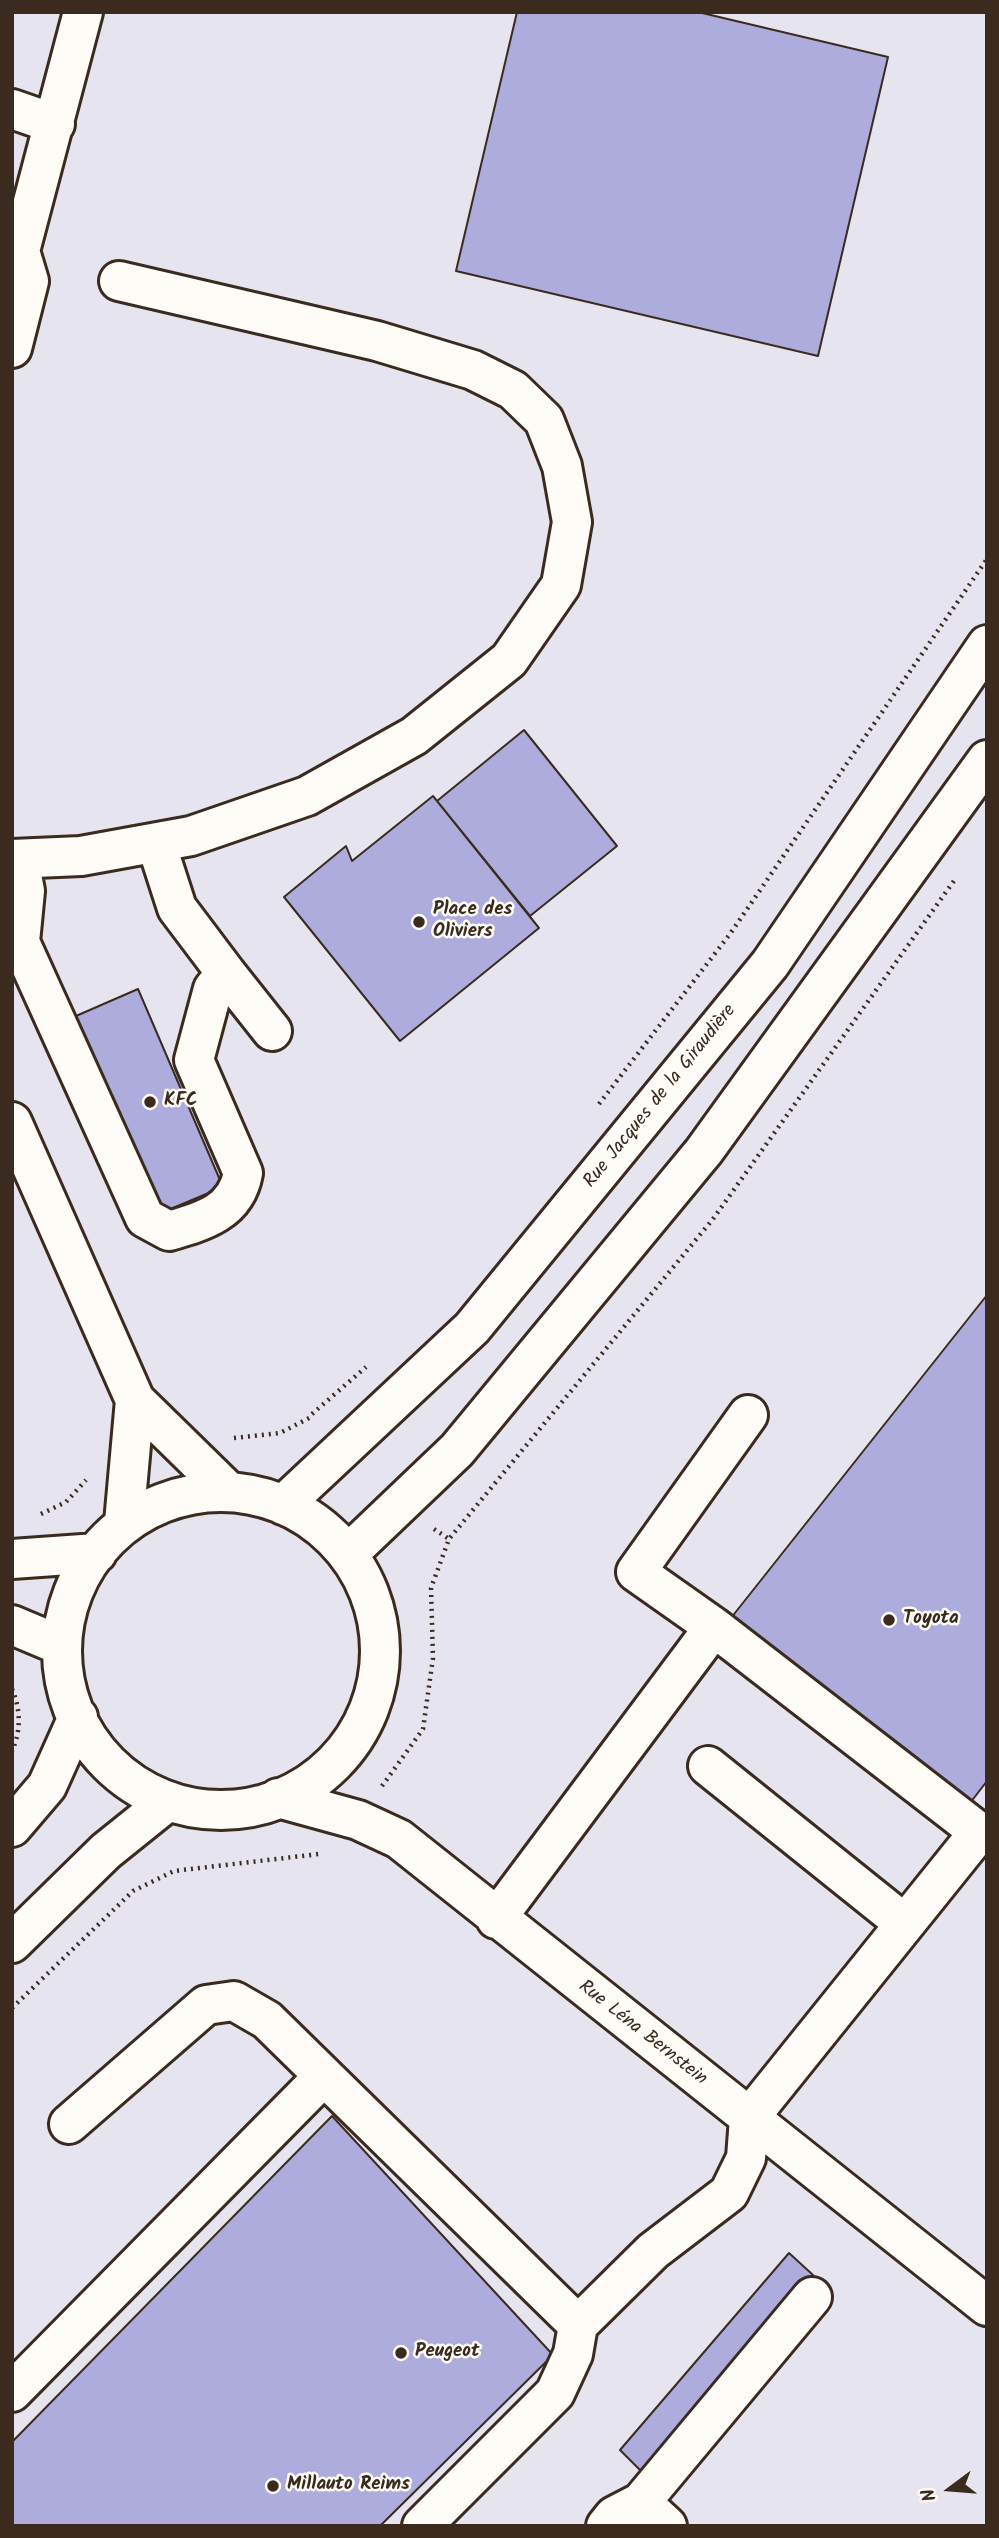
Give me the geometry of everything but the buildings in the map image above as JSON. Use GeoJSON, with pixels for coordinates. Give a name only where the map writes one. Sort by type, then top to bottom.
{"type":"FeatureCollection","features":[{"type":"Feature","properties":{"kind":"street"},"geometry":{"type":"LineString","coordinates":[[12,348],[29,281],[16,250],[55,124],[83,12]]}},
{"type":"Feature","properties":{"kind":"street"},"geometry":{"type":"LineString","coordinates":[[12,110],[55,124]]}},
{"type":"Feature","properties":{"kind":"street"},"geometry":{"type":"LineString","coordinates":[[119,281],[377,341],[473,370],[513,390],[544,420],[562,466],[572,522],[561,585],[509,660],[414,736],[307,796],[191,836],[81,856],[16,859],[25,891],[20,942],[145,1218],[169,1231],[198,1223],[228,1205],[239,1192],[243,1174],[194,1060],[214,989],[226,973]]}},
{"type":"Feature","properties":{"kind":"street","name":"Rue Jacques de la Giraudière"},"geometry":{"type":"LineString","coordinates":[[283,1505],[472,1328],[770,964],[987,645]]}},
{"type":"Feature","properties":{"kind":"street"},"geometry":{"type":"LineString","coordinates":[[349,1552],[457,1450],[704,1151],[987,760]]}},
{"type":"Feature","properties":{"kind":"street"},"geometry":{"type":"LineString","coordinates":[[156,843],[177,908],[272,1031]]}},
{"type":"Feature","properties":{"kind":"street"},"geometry":{"type":"LineString","coordinates":[[12,1122],[135,1399],[229,1492]]}},
{"type":"Feature","properties":{"kind":"street"},"geometry":{"type":"LineString","coordinates":[[124,1523],[135,1399]]}},
{"type":"Feature","properties":{"kind":"street"},"geometry":{"type":"LineString","coordinates":[[422,2526],[555,2393],[573,2354],[578,2325],[653,2250],[729,2193],[746,2158],[749,2118],[983,1827],[636,1572],[748,1415]]}},
{"type":"Feature","properties":{"kind":"street"},"geometry":{"type":"LineString","coordinates":[[248,1491],[283,1505],[307,1515],[349,1552],[378,1615],[380,1672],[357,1735],[314,1783],[257,1807],[188,1812],[136,1786],[88,1745],[66,1686],[60,1619],[86,1565],[124,1523],[186,1494],[248,1491]]}},
{"type":"Feature","properties":{"kind":"street"},"geometry":{"type":"LineString","coordinates":[[12,1559],[97,1553]]}},
{"type":"Feature","properties":{"kind":"street"},"geometry":{"type":"LineString","coordinates":[[12,1625],[62,1646]]}},
{"type":"Feature","properties":{"kind":"street"},"geometry":{"type":"LineString","coordinates":[[496,1919],[714,1627]]}},
{"type":"Feature","properties":{"kind":"street"},"geometry":{"type":"LineString","coordinates":[[12,1827],[47,1786],[78,1717]]}},
{"type":"Feature","properties":{"kind":"street"},"geometry":{"type":"LineString","coordinates":[[708,1766],[905,1924]]}},
{"type":"Feature","properties":{"kind":"street","name":"Rue Léna Bernstein"},"geometry":{"type":"LineString","coordinates":[[278,1798],[358,1820],[399,1839],[496,1919],[987,2306]]}},
{"type":"Feature","properties":{"kind":"street"},"geometry":{"type":"LineString","coordinates":[[12,1942],[106,1851],[167,1802]]}},
{"type":"Feature","properties":{"kind":"street"},"geometry":{"type":"LineString","coordinates":[[69,2124],[206,2005],[234,2001],[267,2020],[578,2325]]}},
{"type":"Feature","properties":{"kind":"street"},"geometry":{"type":"LineString","coordinates":[[12,2392],[324,2076]]}},
{"type":"Feature","properties":{"kind":"street"},"geometry":{"type":"LineString","coordinates":[[606,2526],[614,2516],[654,2514],[812,2297]]}},
{"type":"Feature","properties":{"kind":"path"},"geometry":{"type":"LineString","coordinates":[[593,1111],[730,934],[987,559]]}},
{"type":"Feature","properties":{"kind":"path"},"geometry":{"type":"LineString","coordinates":[[12,2008],[133,1891],[174,1871],[330,1852],[358,1820],[423,1729],[433,1658],[431,1588],[449,1539],[713,1219],[962,869]]}},
{"type":"Feature","properties":{"kind":"path"},"geometry":{"type":"LineString","coordinates":[[312,1414],[373,1361]]}},
{"type":"Feature","properties":{"kind":"path"},"geometry":{"type":"LineString","coordinates":[[12,1689],[17,1700],[20,1734],[12,1751]]}},
{"type":"Feature","properties":{"kind":"shaded area"},"geometry":{"type":"Polygon","coordinates":[[[12,12],[987,12],[987,2526],[12,2526],[12,12]]]}},
{"type":"Feature","properties":{"kind":"place","name":"Place des Oliviers"},"geometry":{"type":"Point","coordinates":[419,922]}},
{"type":"Feature","properties":{"kind":"place","name":"KFC"},"geometry":{"type":"Point","coordinates":[150,1102]}},
{"type":"Feature","properties":{"kind":"place","name":"Toyota"},"geometry":{"type":"Point","coordinates":[889,1620]}},
{"type":"Feature","properties":{"kind":"place","name":"Peugeot"},"geometry":{"type":"Point","coordinates":[401,2353]}},
{"type":"Feature","properties":{"kind":"place","name":"Millauto Reims"},"geometry":{"type":"Point","coordinates":[273,2486]}}]}
